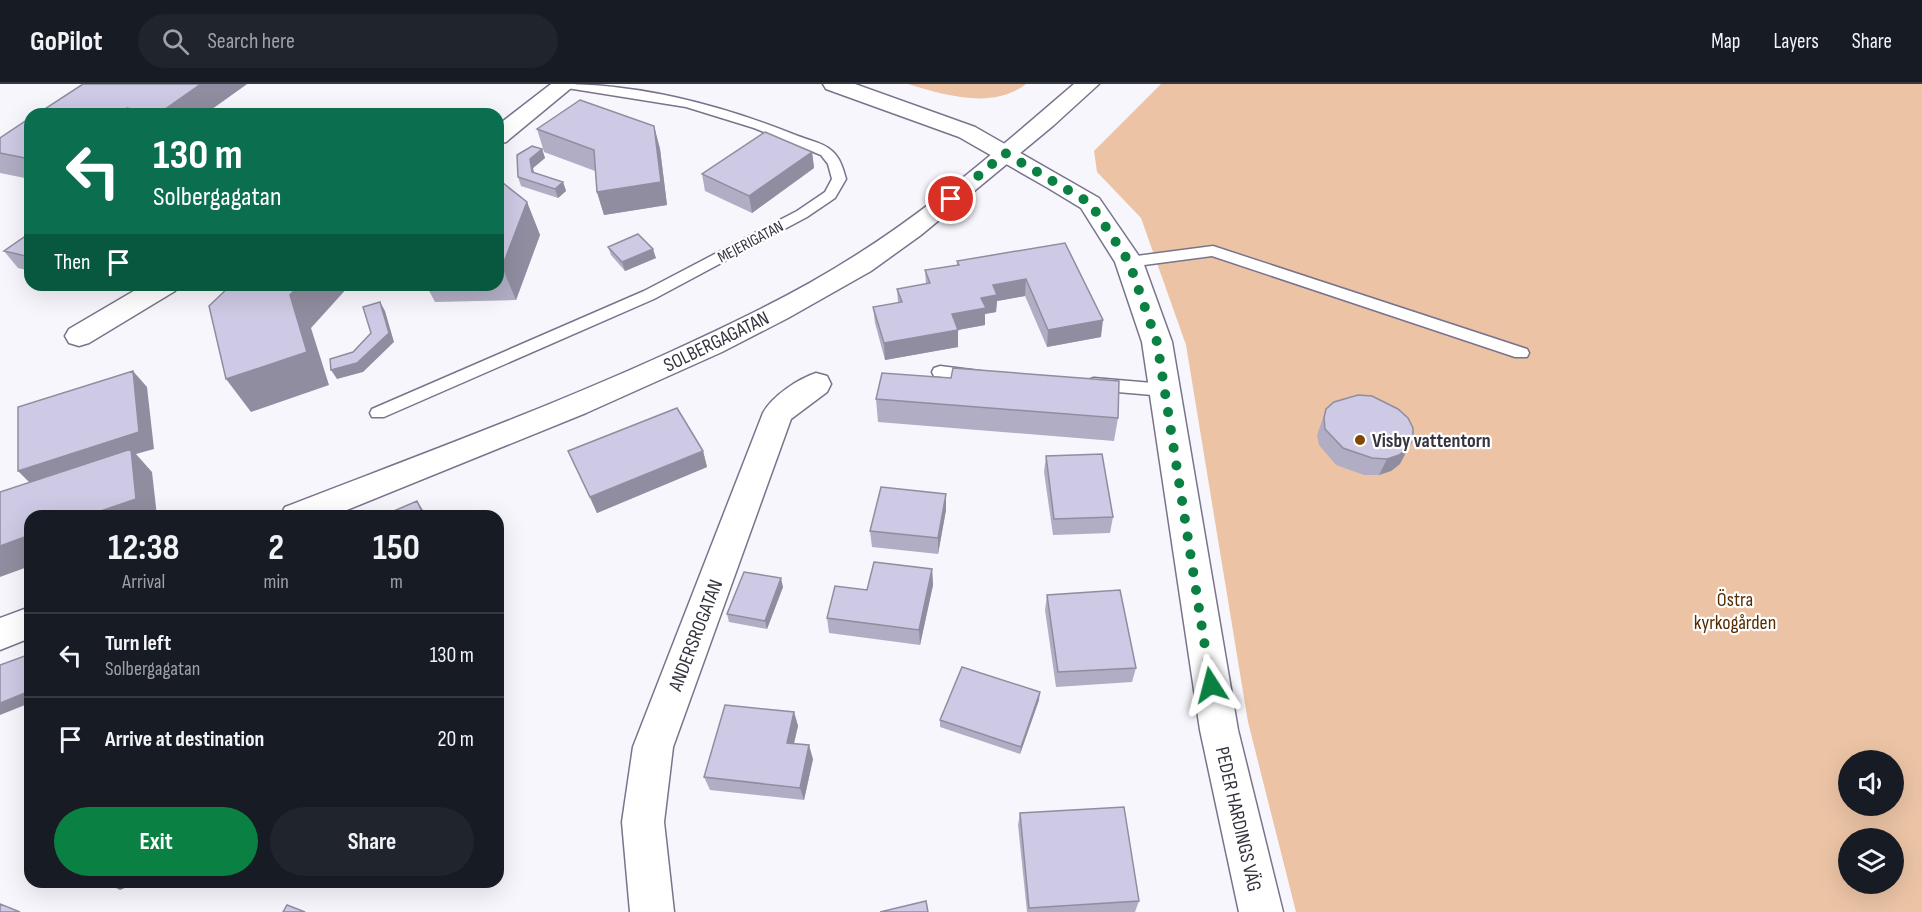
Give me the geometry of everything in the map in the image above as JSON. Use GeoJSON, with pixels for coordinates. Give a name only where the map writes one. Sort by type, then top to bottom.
{"type":"FeatureCollection","features":[{"type":"Feature","properties":{"kind":"street","name":"MEJERIGATAN"},"geometry":{"type":"LineString","coordinates":[[504,132],[566,84]]}},
{"type":"Feature","properties":{"kind":"street","name":"PEDER HARDINGS VÄG"},"geometry":{"type":"LineString","coordinates":[[834,84],[967,132],[1090,203],[1129,262],[1157,342],[1219,730],[1261,912]]}},
{"type":"Feature","properties":{"kind":"street","name":"SOLBERGAGATAN"},"geometry":{"type":"LineString","coordinates":[[312,510],[523,427],[709,346],[845,275],[914,229],[1088,84]]}},
{"type":"Feature","properties":{"kind":"street"},"geometry":{"type":"LineString","coordinates":[[79,336],[155,291]]}},
{"type":"Feature","properties":{"kind":"street","name":"ANDERSROGATAN"},"geometry":{"type":"LineString","coordinates":[[652,912],[643,822],[653,747],[778,413],[816,384]]}},
{"type":"Feature","properties":{"kind":"street"},"geometry":{"type":"LineString","coordinates":[[0,634],[24,624]]}},
{"type":"Feature","properties":{"kind":"lane","name":"MEJERIGATAN"},"geometry":{"type":"LineString","coordinates":[[378,413],[649,295],[802,214],[830,195],[839,179],[835,164],[826,152],[759,125],[688,104],[566,84]]}},
{"type":"Feature","properties":{"kind":"lane"},"geometry":{"type":"LineString","coordinates":[[1129,262],[1213,251],[1521,353]]}},
{"type":"Feature","properties":{"kind":"lane"},"geometry":{"type":"LineString","coordinates":[[940,372],[987,376]]}},
{"type":"Feature","properties":{"kind":"lane"},"geometry":{"type":"LineString","coordinates":[[1082,383],[1164,390]]}},
{"type":"Feature","properties":{"kind":"green space"},"geometry":{"type":"Polygon","coordinates":[[[908,84],[1026,84],[999,97],[968,98],[908,84]]]}},
{"type":"Feature","properties":{"kind":"green space","name":"Östra kyrkogården"},"geometry":{"type":"Polygon","coordinates":[[[1161,84],[1922,84],[1922,912],[1296,912],[1248,722],[1186,345],[1141,218],[1097,172],[1094,151],[1161,84]]]}},
{"type":"Feature","properties":{"kind":"building"},"geometry":{"type":"Polygon","coordinates":[[[83,84],[201,84],[167,108],[46,108],[83,84]]]}},
{"type":"Feature","properties":{"kind":"building"},"geometry":{"type":"Polygon","coordinates":[[[580,100],[654,126],[661,182],[597,192],[594,150],[537,129],[580,100]]]}},
{"type":"Feature","properties":{"kind":"building"},"geometry":{"type":"Polygon","coordinates":[[[24,122],[24,158],[0,153],[0,138],[24,122]]]}},
{"type":"Feature","properties":{"kind":"building"},"geometry":{"type":"Polygon","coordinates":[[[765,132],[812,152],[749,196],[702,174],[765,132]]]}},
{"type":"Feature","properties":{"kind":"building"},"geometry":{"type":"Polygon","coordinates":[[[532,146],[542,149],[530,159],[532,172],[563,182],[555,189],[518,177],[517,155],[532,146]]]}},
{"type":"Feature","properties":{"kind":"building"},"geometry":{"type":"Polygon","coordinates":[[[504,184],[527,202],[504,262],[504,184]]]}},
{"type":"Feature","properties":{"kind":"building"},"geometry":{"type":"Polygon","coordinates":[[[638,234],[653,249],[622,262],[608,247],[638,234]]]}},
{"type":"Feature","properties":{"kind":"building"},"geometry":{"type":"Polygon","coordinates":[[[24,237],[24,256],[4,251],[24,237]]]}},
{"type":"Feature","properties":{"kind":"building"},"geometry":{"type":"Polygon","coordinates":[[[1065,243],[1103,320],[1048,330],[1026,279],[993,285],[997,295],[981,298],[986,308],[952,314],[958,330],[884,343],[873,307],[902,302],[897,289],[930,283],[925,270],[959,265],[957,261],[1065,243]]]}},
{"type":"Feature","properties":{"kind":"building"},"geometry":{"type":"Polygon","coordinates":[[[225,291],[294,291],[290,295],[307,352],[226,379],[209,306],[225,291]]]}},
{"type":"Feature","properties":{"kind":"building"},"geometry":{"type":"Polygon","coordinates":[[[380,302],[389,333],[357,363],[331,370],[330,359],[353,352],[371,333],[363,307],[380,302]]]}},
{"type":"Feature","properties":{"kind":"building"},"geometry":{"type":"Polygon","coordinates":[[[953,368],[1119,381],[1118,418],[876,399],[882,373],[951,378],[953,368]]]}},
{"type":"Feature","properties":{"kind":"building"},"geometry":{"type":"Polygon","coordinates":[[[133,371],[139,432],[18,471],[18,407],[133,371]]]}},
{"type":"Feature","properties":{"kind":"building","name":"Visby vattentorn"},"geometry":{"type":"Polygon","coordinates":[[[1358,395],[1372,396],[1398,409],[1408,418],[1413,428],[1413,439],[1408,448],[1399,455],[1387,459],[1372,458],[1343,448],[1325,429],[1326,409],[1334,402],[1358,395]]]}},
{"type":"Feature","properties":{"kind":"building"},"geometry":{"type":"Polygon","coordinates":[[[677,408],[703,451],[590,497],[568,451],[677,408]]]}},
{"type":"Feature","properties":{"kind":"building"},"geometry":{"type":"Polygon","coordinates":[[[131,449],[136,499],[104,510],[24,510],[24,537],[0,546],[0,492],[131,449]]]}},
{"type":"Feature","properties":{"kind":"building"},"geometry":{"type":"Polygon","coordinates":[[[1102,454],[1113,517],[1054,519],[1046,456],[1102,454]]]}},
{"type":"Feature","properties":{"kind":"building"},"geometry":{"type":"Polygon","coordinates":[[[881,487],[946,494],[938,538],[870,531],[881,487]]]}},
{"type":"Feature","properties":{"kind":"building"},"geometry":{"type":"Polygon","coordinates":[[[417,501],[421,510],[396,510],[417,501]]]}},
{"type":"Feature","properties":{"kind":"building"},"geometry":{"type":"Polygon","coordinates":[[[874,562],[932,569],[919,630],[827,618],[835,586],[867,590],[874,562]]]}},
{"type":"Feature","properties":{"kind":"building"},"geometry":{"type":"Polygon","coordinates":[[[744,572],[781,578],[765,621],[727,614],[744,572]]]}},
{"type":"Feature","properties":{"kind":"building"},"geometry":{"type":"Polygon","coordinates":[[[1120,590],[1136,668],[1058,672],[1047,595],[1120,590]]]}},
{"type":"Feature","properties":{"kind":"building"},"geometry":{"type":"Polygon","coordinates":[[[24,656],[24,693],[0,703],[0,665],[24,656]]]}},
{"type":"Feature","properties":{"kind":"building"},"geometry":{"type":"Polygon","coordinates":[[[962,667],[1040,692],[1021,747],[940,720],[962,667]]]}},
{"type":"Feature","properties":{"kind":"building"},"geometry":{"type":"Polygon","coordinates":[[[725,705],[794,712],[787,743],[809,745],[800,788],[704,777],[725,705]]]}},
{"type":"Feature","properties":{"kind":"building"},"geometry":{"type":"Polygon","coordinates":[[[1124,807],[1139,901],[1029,908],[1020,813],[1124,807]]]}},
{"type":"Feature","properties":{"kind":"building"},"geometry":{"type":"Polygon","coordinates":[[[926,901],[928,912],[880,912],[926,901]]]}},
{"type":"Feature","properties":{"kind":"building"},"geometry":{"type":"Polygon","coordinates":[[[0,904],[20,912],[0,912],[0,904]]]}},
{"type":"Feature","properties":{"kind":"building"},"geometry":{"type":"Polygon","coordinates":[[[287,905],[305,912],[283,912],[287,905]]]}},
{"type":"Feature","properties":{"kind":"place","name":"Visby vattentorn"},"geometry":{"type":"Point","coordinates":[1360,440]}},
{"type":"Feature","properties":{"kind":"route"},"geometry":{"type":"LineString","coordinates":[[951,199],[1005,153],[1090,203],[1129,262],[1157,342],[1211,685]]}}]}
